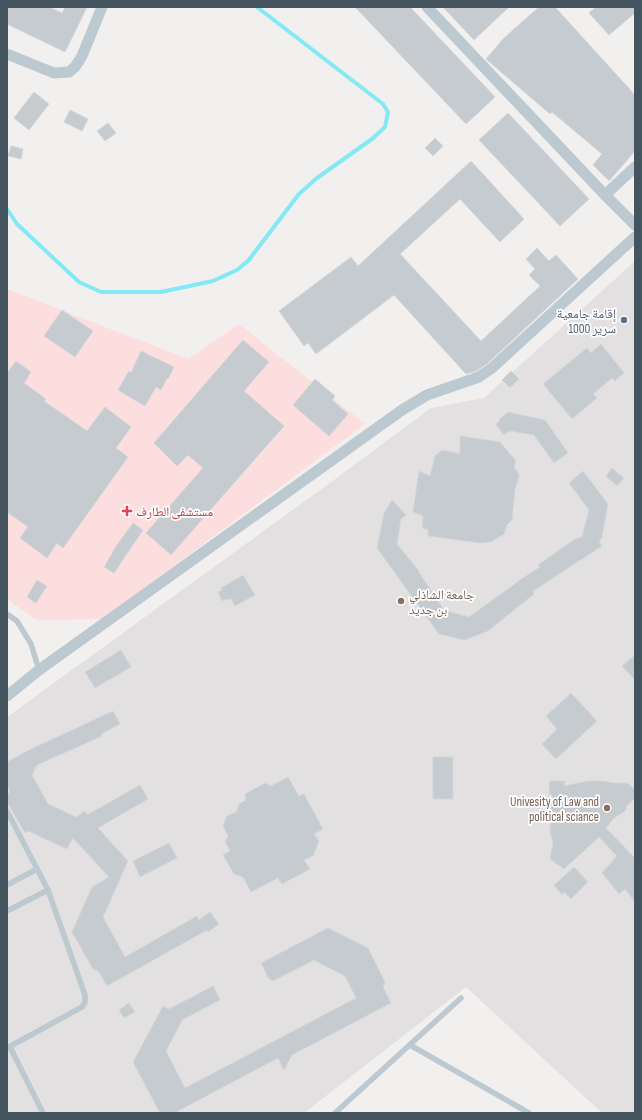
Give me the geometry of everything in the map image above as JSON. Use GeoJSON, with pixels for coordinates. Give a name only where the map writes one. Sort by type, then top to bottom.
{"type":"FeatureCollection","features":[{"type":"Feature","properties":{"kind":"street"},"geometry":{"type":"LineString","coordinates":[[7,54],[54,73],[69,72],[75,67],[82,56],[102,7]]}},
{"type":"Feature","properties":{"kind":"street"},"geometry":{"type":"LineString","coordinates":[[427,7],[635,226]]}},
{"type":"Feature","properties":{"kind":"street"},"geometry":{"type":"LineString","coordinates":[[605,195],[635,167]]}},
{"type":"Feature","properties":{"kind":"street"},"geometry":{"type":"LineString","coordinates":[[7,696],[40,670],[402,410],[427,395],[479,376],[492,368],[635,236]]}},
{"type":"Feature","properties":{"kind":"lane"},"geometry":{"type":"LineString","coordinates":[[7,614],[17,621],[31,644],[40,670]]}},
{"type":"Feature","properties":{"kind":"lane"},"geometry":{"type":"LineString","coordinates":[[7,811],[48,890],[85,995],[85,1002],[82,1007],[8,1048],[43,1113]]}},
{"type":"Feature","properties":{"kind":"lane"},"geometry":{"type":"LineString","coordinates":[[7,885],[37,870]]}},
{"type":"Feature","properties":{"kind":"lane"},"geometry":{"type":"LineString","coordinates":[[7,911],[48,890]]}},
{"type":"Feature","properties":{"kind":"lane"},"geometry":{"type":"LineString","coordinates":[[335,1113],[461,998]]}},
{"type":"Feature","properties":{"kind":"lane"},"geometry":{"type":"LineString","coordinates":[[410,1045],[529,1113]]}},
{"type":"Feature","properties":{"kind":"shaded area","name":"جامعة الشاذلي بن جديد"},"geometry":{"type":"Polygon","coordinates":[[[635,261],[635,1113],[602,1113],[466,987],[304,1113],[7,1113],[7,717],[431,408],[484,398],[635,261]]]}},
{"type":"Feature","properties":{"kind":"shaded area","name":"مستشفى الطارف"},"geometry":{"type":"Polygon","coordinates":[[[7,289],[188,359],[239,324],[365,424],[102,619],[36,620],[7,599],[7,289]]]}},
{"type":"Feature","properties":{"kind":"building"},"geometry":{"type":"Polygon","coordinates":[[[7,7],[49,7],[62,13],[65,7],[87,7],[65,52],[7,24],[7,7]]]}},
{"type":"Feature","properties":{"kind":"building"},"geometry":{"type":"Polygon","coordinates":[[[355,7],[410,7],[495,97],[466,124],[355,7]]]}},
{"type":"Feature","properties":{"kind":"building"},"geometry":{"type":"Polygon","coordinates":[[[443,7],[509,7],[474,40],[443,7]]]}},
{"type":"Feature","properties":{"kind":"building"},"geometry":{"type":"Polygon","coordinates":[[[539,7],[555,7],[635,95],[635,151],[609,181],[593,165],[602,154],[552,112],[550,114],[486,59],[504,38],[539,7]]]}},
{"type":"Feature","properties":{"kind":"building"},"geometry":{"type":"Polygon","coordinates":[[[596,7],[635,7],[635,13],[609,35],[589,13],[596,7]]]}},
{"type":"Feature","properties":{"kind":"building"},"geometry":{"type":"Polygon","coordinates":[[[34,92],[49,104],[29,130],[14,118],[34,92]]]}},
{"type":"Feature","properties":{"kind":"building"},"geometry":{"type":"Polygon","coordinates":[[[70,110],[88,119],[82,131],[64,122],[70,110]]]}},
{"type":"Feature","properties":{"kind":"building"},"geometry":{"type":"Polygon","coordinates":[[[508,113],[589,199],[560,226],[479,140],[508,113]]]}},
{"type":"Feature","properties":{"kind":"building"},"geometry":{"type":"Polygon","coordinates":[[[108,123],[116,133],[105,141],[97,131],[108,123]]]}},
{"type":"Feature","properties":{"kind":"building"},"geometry":{"type":"Polygon","coordinates":[[[435,138],[443,146],[433,156],[425,148],[435,138]]]}},
{"type":"Feature","properties":{"kind":"building"},"geometry":{"type":"Polygon","coordinates":[[[11,146],[23,149],[21,159],[8,156],[11,146]]]}},
{"type":"Feature","properties":{"kind":"building"},"geometry":{"type":"Polygon","coordinates":[[[471,161],[524,219],[500,242],[460,199],[400,254],[481,341],[540,286],[529,275],[535,269],[526,259],[537,248],[549,261],[556,255],[578,279],[488,363],[476,371],[466,374],[394,295],[316,354],[308,343],[304,346],[279,311],[351,257],[358,266],[471,161]]]}},
{"type":"Feature","properties":{"kind":"building"},"geometry":{"type":"Polygon","coordinates":[[[62,310],[93,331],[75,357],[44,336],[62,310]]]}},
{"type":"Feature","properties":{"kind":"building"},"geometry":{"type":"Polygon","coordinates":[[[243,340],[269,362],[244,391],[284,426],[171,555],[146,533],[203,468],[188,455],[177,466],[154,443],[243,340]]]}},
{"type":"Feature","properties":{"kind":"building"},"geometry":{"type":"Polygon","coordinates":[[[601,344],[624,373],[615,381],[612,378],[593,394],[597,398],[572,419],[543,384],[587,348],[591,353],[601,344]]]}},
{"type":"Feature","properties":{"kind":"building"},"geometry":{"type":"Polygon","coordinates":[[[141,351],[174,367],[161,390],[156,387],[145,406],[118,390],[129,371],[131,373],[141,351]]]}},
{"type":"Feature","properties":{"kind":"building"},"geometry":{"type":"Polygon","coordinates":[[[16,361],[31,372],[24,383],[46,399],[44,401],[87,431],[105,407],[131,427],[116,448],[128,457],[63,548],[57,543],[47,558],[20,538],[28,527],[7,512],[7,373],[16,361]]]}},
{"type":"Feature","properties":{"kind":"building"},"geometry":{"type":"Polygon","coordinates":[[[511,371],[519,379],[510,388],[502,380],[511,371]]]}},
{"type":"Feature","properties":{"kind":"building"},"geometry":{"type":"Polygon","coordinates":[[[315,379],[335,396],[332,400],[348,414],[329,436],[293,405],[315,379]]]}},
{"type":"Feature","properties":{"kind":"building"},"geometry":{"type":"Polygon","coordinates":[[[508,412],[545,420],[568,453],[554,463],[534,435],[510,431],[504,435],[496,425],[508,412]]]}},
{"type":"Feature","properties":{"kind":"building"},"geometry":{"type":"Polygon","coordinates":[[[460,436],[500,442],[516,461],[514,467],[519,477],[515,489],[512,520],[507,525],[504,534],[491,542],[480,543],[428,536],[428,530],[422,528],[423,516],[413,512],[419,471],[430,476],[435,456],[442,450],[460,454],[460,436]]]}},
{"type":"Feature","properties":{"kind":"building"},"geometry":{"type":"Polygon","coordinates":[[[612,468],[624,478],[617,486],[606,476],[612,468]]]}},
{"type":"Feature","properties":{"kind":"building"},"geometry":{"type":"Polygon","coordinates":[[[583,471],[608,504],[602,537],[599,542],[602,546],[533,591],[534,594],[488,631],[464,640],[439,634],[377,548],[384,513],[392,500],[406,515],[401,519],[397,544],[419,571],[444,610],[469,617],[540,567],[538,565],[575,539],[582,537],[589,510],[569,483],[583,471]]]}},
{"type":"Feature","properties":{"kind":"building"},"geometry":{"type":"Polygon","coordinates":[[[133,523],[143,530],[114,573],[104,567],[117,545],[133,523]]]}},
{"type":"Feature","properties":{"kind":"building"},"geometry":{"type":"Polygon","coordinates":[[[243,575],[255,595],[235,606],[230,598],[222,601],[218,592],[222,590],[221,588],[243,575]]]}},
{"type":"Feature","properties":{"kind":"building"},"geometry":{"type":"Polygon","coordinates":[[[37,580],[47,586],[36,603],[27,597],[37,580]]]}},
{"type":"Feature","properties":{"kind":"building"},"geometry":{"type":"Polygon","coordinates":[[[121,650],[131,667],[95,688],[85,672],[121,650]]]}},
{"type":"Feature","properties":{"kind":"building"},"geometry":{"type":"Polygon","coordinates":[[[635,655],[635,680],[622,666],[635,655]]]}},
{"type":"Feature","properties":{"kind":"building"},"geometry":{"type":"Polygon","coordinates":[[[571,693],[597,721],[556,759],[542,744],[557,729],[546,716],[571,693]]]}},
{"type":"Feature","properties":{"kind":"building"},"geometry":{"type":"Polygon","coordinates":[[[113,711],[120,724],[101,734],[102,736],[37,765],[32,775],[48,804],[76,817],[85,811],[87,815],[140,785],[148,799],[98,828],[128,861],[103,917],[125,957],[197,916],[199,920],[210,912],[219,924],[208,932],[207,930],[107,986],[99,972],[93,969],[72,932],[92,887],[109,877],[73,838],[67,849],[28,831],[25,833],[7,802],[7,797],[10,791],[7,786],[7,762],[29,750],[113,711]]]}},
{"type":"Feature","properties":{"kind":"building"},"geometry":{"type":"Polygon","coordinates":[[[433,757],[453,757],[453,799],[433,799],[433,757]]]}},
{"type":"Feature","properties":{"kind":"building"},"geometry":{"type":"Polygon","coordinates":[[[288,777],[299,796],[304,794],[323,829],[314,834],[319,841],[313,856],[304,860],[310,869],[282,884],[278,878],[251,892],[243,877],[234,874],[223,855],[230,851],[225,842],[228,836],[223,826],[227,816],[236,812],[239,804],[246,800],[245,794],[265,783],[271,786],[288,777]]]}},
{"type":"Feature","properties":{"kind":"building"},"geometry":{"type":"Polygon","coordinates":[[[550,781],[565,781],[564,786],[588,781],[628,783],[635,790],[635,798],[627,806],[625,811],[613,819],[606,828],[635,858],[635,902],[625,889],[619,894],[602,873],[617,856],[599,837],[564,869],[550,859],[553,843],[550,832],[552,795],[549,794],[550,781]]]}},
{"type":"Feature","properties":{"kind":"building"},"geometry":{"type":"Polygon","coordinates":[[[169,843],[177,858],[140,877],[133,861],[169,843]]]}},
{"type":"Feature","properties":{"kind":"building"},"geometry":{"type":"Polygon","coordinates":[[[574,867],[588,882],[571,899],[564,892],[562,895],[554,885],[574,867]]]}},
{"type":"Feature","properties":{"kind":"building"},"geometry":{"type":"Polygon","coordinates":[[[328,928],[368,948],[385,982],[383,987],[391,1003],[292,1055],[284,1070],[278,1058],[176,1113],[160,1113],[133,1062],[163,1006],[169,1009],[213,986],[220,1000],[182,1020],[166,1051],[185,1088],[356,998],[345,976],[314,960],[273,981],[269,979],[261,963],[328,928]]]}},
{"type":"Feature","properties":{"kind":"building"},"geometry":{"type":"Polygon","coordinates":[[[129,1003],[135,1012],[124,1018],[119,1010],[129,1003]]]}},
{"type":"Feature","properties":{"kind":"waterway"},"geometry":{"type":"LineString","coordinates":[[7,209],[17,224],[79,282],[101,292],[161,292],[213,281],[237,270],[248,261],[299,194],[317,178],[372,139],[385,127],[388,112],[383,104],[257,7]]}},
{"type":"Feature","properties":{"kind":"place","name":"إقامة جامعية 1000 سرير"},"geometry":{"type":"Point","coordinates":[624,320]}},
{"type":"Feature","properties":{"kind":"place","name":"مستشفى الطارف"},"geometry":{"type":"Point","coordinates":[127,511]}},
{"type":"Feature","properties":{"kind":"place","name":"جامعة الشاذلي بن جديد"},"geometry":{"type":"Point","coordinates":[401,601]}},
{"type":"Feature","properties":{"kind":"place","name":"Univesity of Law and political sciance"},"geometry":{"type":"Point","coordinates":[607,808]}}]}
